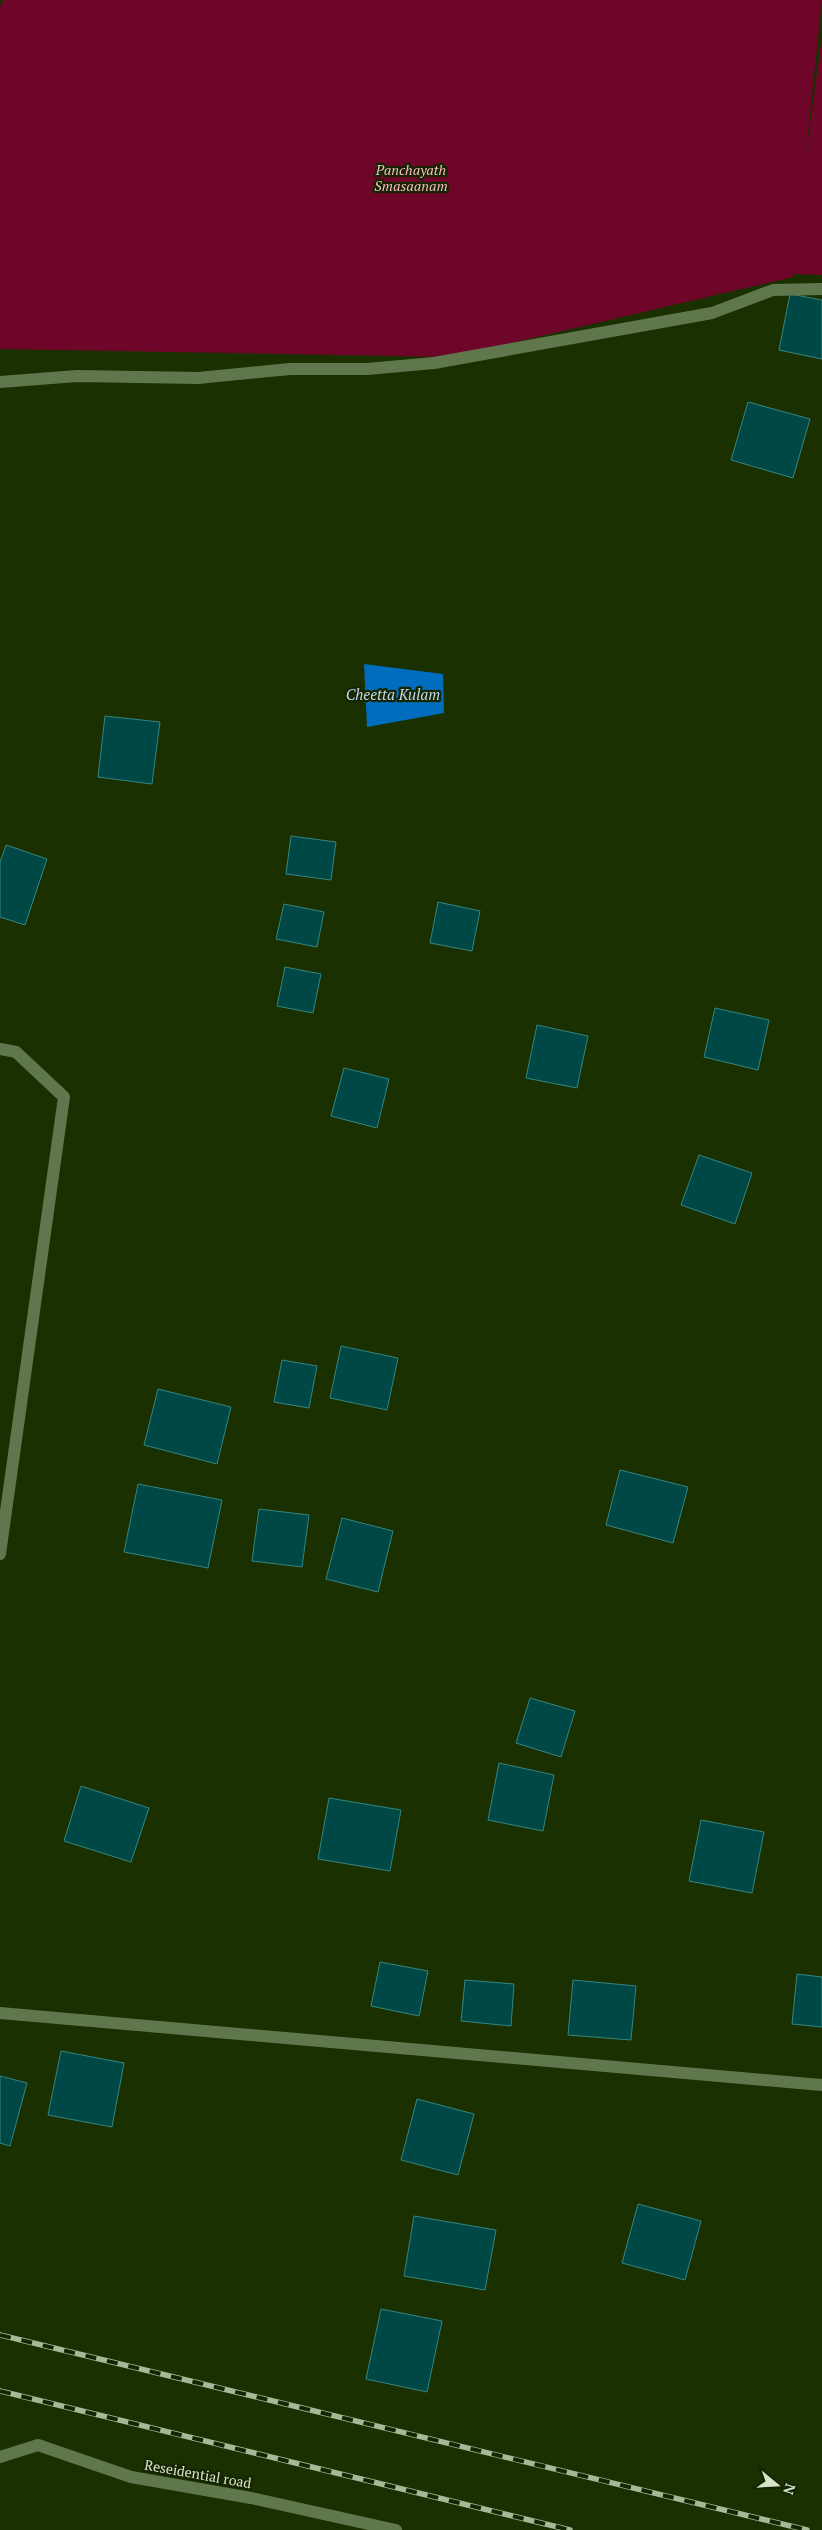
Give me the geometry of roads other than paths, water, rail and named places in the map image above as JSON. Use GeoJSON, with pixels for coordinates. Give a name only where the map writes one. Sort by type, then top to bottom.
{"type":"FeatureCollection","features":[{"type":"Feature","properties":{"kind":"street"},"geometry":{"type":"LineString","coordinates":[[0,382],[77,376],[198,378],[290,370],[367,369],[434,363],[712,313],[773,290],[822,289]]}},
{"type":"Feature","properties":{"kind":"street"},"geometry":{"type":"LineString","coordinates":[[0,1050],[16,1052],[64,1097],[0,1554]]}},
{"type":"Feature","properties":{"kind":"street"},"geometry":{"type":"LineString","coordinates":[[0,2013],[822,2086]]}},
{"type":"Feature","properties":{"kind":"street","name":"Reseidential road"},"geometry":{"type":"LineString","coordinates":[[0,2457],[38,2445],[131,2477],[251,2498],[396,2530]]}},
{"type":"Feature","properties":{"kind":"water","name":"Cheetta Kulam"},"geometry":{"type":"Polygon","coordinates":[[[364,664],[443,674],[444,713],[367,727],[364,664]]]}},
{"type":"Feature","properties":{"kind":"railway"},"geometry":{"type":"LineString","coordinates":[[0,2335],[807,2530]]}},
{"type":"Feature","properties":{"kind":"railway"},"geometry":{"type":"LineString","coordinates":[[0,2391],[570,2530]]}},
{"type":"Feature","properties":{"kind":"park label","name":"Panchayath Smasaanam"},"geometry":{"type":"Point","coordinates":[411,178]}}]}
